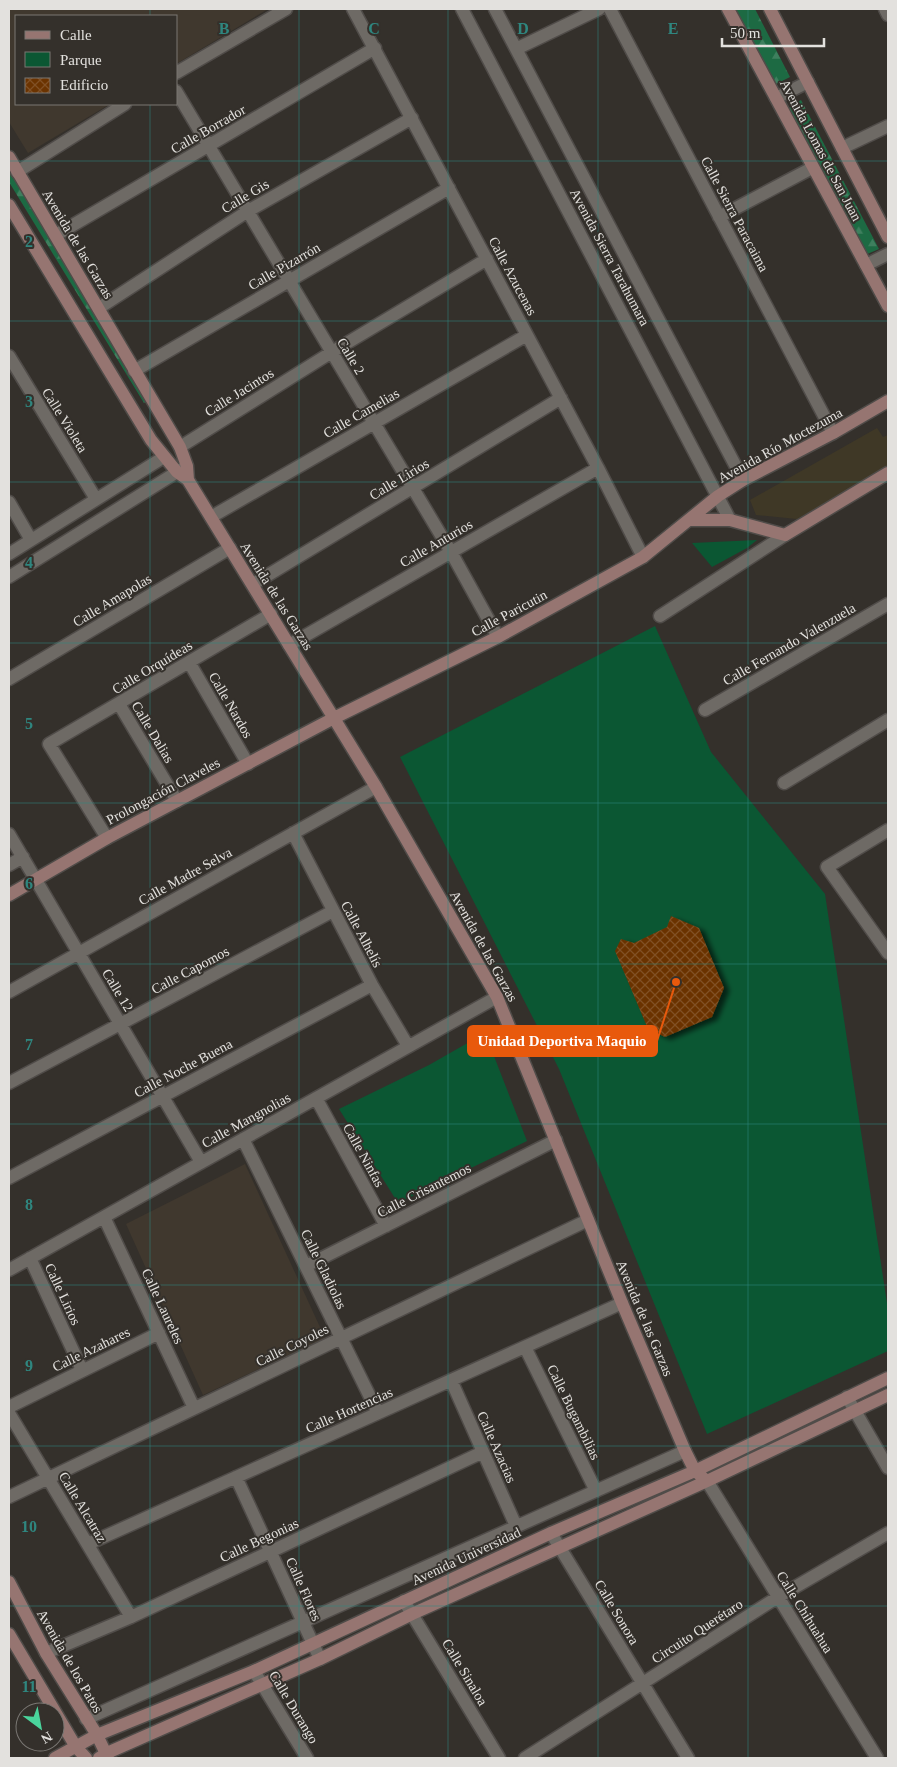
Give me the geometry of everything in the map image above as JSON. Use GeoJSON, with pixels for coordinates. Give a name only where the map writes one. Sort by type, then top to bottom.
{"type":"FeatureCollection","features":[{"type":"Feature","properties":{"kind":"street"},"geometry":{"type":"LineString","coordinates":[[178,72],[286,9]]}},
{"type":"Feature","properties":{"kind":"street","name":"Calle Azucenas"},"geometry":{"type":"LineString","coordinates":[[354,9],[644,557]]}},
{"type":"Feature","properties":{"kind":"street","name":"Avenida Sierra Tarahumara"},"geometry":{"type":"LineString","coordinates":[[462,9],[730,520]]}},
{"type":"Feature","properties":{"kind":"street","name":"Avenida Sierra Tarahumara"},"geometry":{"type":"LineString","coordinates":[[495,9],[743,480]]}},
{"type":"Feature","properties":{"kind":"street"},"geometry":{"type":"LineString","coordinates":[[516,49],[599,9]]}},
{"type":"Feature","properties":{"kind":"street","name":"Calle Sierra Paracaima"},"geometry":{"type":"LineString","coordinates":[[610,9],[833,433]]}},
{"type":"Feature","properties":{"kind":"street","name":"Avenida Lomas de San Juan"},"geometry":{"type":"LineString","coordinates":[[728,9],[888,306]]}},
{"type":"Feature","properties":{"kind":"street","name":"Avenida Lomas de San Juan"},"geometry":{"type":"LineString","coordinates":[[770,9],[888,237]]}},
{"type":"Feature","properties":{"kind":"street"},"geometry":{"type":"LineString","coordinates":[[885,9],[888,15]]}},
{"type":"Feature","properties":{"kind":"street","name":"Calle Borrador"},"geometry":{"type":"LineString","coordinates":[[56,235],[375,48]]}},
{"type":"Feature","properties":{"kind":"street"},"geometry":{"type":"LineString","coordinates":[[776,98],[808,82]]}},
{"type":"Feature","properties":{"kind":"street","name":"Calle 2"},"geometry":{"type":"LineString","coordinates":[[178,94],[451,552],[498,637]]}},
{"type":"Feature","properties":{"kind":"street"},"geometry":{"type":"LineString","coordinates":[[18,172],[123,105]]}},
{"type":"Feature","properties":{"kind":"street","name":"Calle Gis"},"geometry":{"type":"LineString","coordinates":[[99,308],[248,211],[412,118]]}},
{"type":"Feature","properties":{"kind":"street"},"geometry":{"type":"LineString","coordinates":[[842,148],[888,126]]}},
{"type":"Feature","properties":{"kind":"street","name":"Avenida de las Garzas"},"geometry":{"type":"LineString","coordinates":[[9,157],[180,447],[182,469],[188,480],[376,787],[497,997],[622,1303],[685,1451],[695,1472],[707,1481]]}},
{"type":"Feature","properties":{"kind":"street"},"geometry":{"type":"LineString","coordinates":[[719,217],[812,168]]}},
{"type":"Feature","properties":{"kind":"street","name":"Calle Pizarrón"},"geometry":{"type":"LineString","coordinates":[[134,370],[449,188]]}},
{"type":"Feature","properties":{"kind":"street"},"geometry":{"type":"LineString","coordinates":[[9,205],[151,440],[164,457],[182,469],[9,577]]}},
{"type":"Feature","properties":{"kind":"street"},"geometry":{"type":"LineString","coordinates":[[866,265],[888,254]]}},
{"type":"Feature","properties":{"kind":"street","name":"Calle Jacintos"},"geometry":{"type":"LineString","coordinates":[[9,554],[332,352],[487,259]]}},
{"type":"Feature","properties":{"kind":"street","name":"Calle Camelias"},"geometry":{"type":"LineString","coordinates":[[211,517],[527,335]]}},
{"type":"Feature","properties":{"kind":"street","name":"Calle Violeta"},"geometry":{"type":"LineString","coordinates":[[9,356],[96,499]]}},
{"type":"Feature","properties":{"kind":"street","name":"Calle Lirios"},"geometry":{"type":"LineString","coordinates":[[253,584],[561,398]]}},
{"type":"Feature","properties":{"kind":"street","name":"Avenida Río Moctezuma"},"geometry":{"type":"LineString","coordinates":[[689,520],[718,496],[743,480],[833,433],[888,401]]}},
{"type":"Feature","properties":{"kind":"street","name":"Calle Anturios"},"geometry":{"type":"LineString","coordinates":[[289,645],[598,468]]}},
{"type":"Feature","properties":{"kind":"street"},"geometry":{"type":"LineString","coordinates":[[660,616],[785,535],[888,473]]}},
{"type":"Feature","properties":{"kind":"street"},"geometry":{"type":"LineString","coordinates":[[9,502],[31,540]]}},
{"type":"Feature","properties":{"kind":"street"},"geometry":{"type":"LineString","coordinates":[[689,520],[730,520],[785,535]]}},
{"type":"Feature","properties":{"kind":"street","name":"Calle Paricutin"},"geometry":{"type":"LineString","coordinates":[[334,718],[498,637],[644,557],[689,520]]}},
{"type":"Feature","properties":{"kind":"street","name":"Calle Amapolas"},"geometry":{"type":"LineString","coordinates":[[9,679],[230,548]]}},
{"type":"Feature","properties":{"kind":"street","name":"Calle Fernando Valenzuela"},"geometry":{"type":"LineString","coordinates":[[705,710],[888,604]]}},
{"type":"Feature","properties":{"kind":"street","name":"Calle Orquídeas"},"geometry":{"type":"LineString","coordinates":[[107,838],[49,744],[270,614]]}},
{"type":"Feature","properties":{"kind":"street","name":"Calle Nardos"},"geometry":{"type":"LineString","coordinates":[[189,662],[248,764]]}},
{"type":"Feature","properties":{"kind":"street","name":"Calle Dalias"},"geometry":{"type":"LineString","coordinates":[[119,704],[177,801]]}},
{"type":"Feature","properties":{"kind":"street","name":"Prolongación Claveles"},"geometry":{"type":"LineString","coordinates":[[9,895],[107,838],[334,718]]}},
{"type":"Feature","properties":{"kind":"street"},"geometry":{"type":"LineString","coordinates":[[784,783],[888,720]]}},
{"type":"Feature","properties":{"kind":"street","name":"Calle Madre Selva"},"geometry":{"type":"LineString","coordinates":[[9,992],[376,787]]}},
{"type":"Feature","properties":{"kind":"street"},"geometry":{"type":"LineString","coordinates":[[887,948],[827,867],[888,830]]}},
{"type":"Feature","properties":{"kind":"street","name":"Calle Alhelís"},"geometry":{"type":"LineString","coordinates":[[292,833],[372,985],[408,1046]]}},
{"type":"Feature","properties":{"kind":"street","name":"Calle 12"},"geometry":{"type":"LineString","coordinates":[[9,834],[201,1162]]}},
{"type":"Feature","properties":{"kind":"street"},"geometry":{"type":"LineString","coordinates":[[9,865],[22,857]]}},
{"type":"Feature","properties":{"kind":"street","name":"Calle Capomos"},"geometry":{"type":"LineString","coordinates":[[9,1083],[333,911]]}},
{"type":"Feature","properties":{"kind":"street","name":"Calle Noche Buena"},"geometry":{"type":"LineString","coordinates":[[9,1178],[372,985]]}},
{"type":"Feature","properties":{"kind":"street","name":"Calle Mangnolias"},"geometry":{"type":"LineString","coordinates":[[9,1270],[497,997]]}},
{"type":"Feature","properties":{"kind":"street","name":"Calle Ninfas"},"geometry":{"type":"LineString","coordinates":[[316,1098],[386,1226]]}},
{"type":"Feature","properties":{"kind":"street","name":"Calle Gladiolas"},"geometry":{"type":"LineString","coordinates":[[243,1139],[378,1413]]}},
{"type":"Feature","properties":{"kind":"street","name":"Calle Crisantemos"},"geometry":{"type":"LineString","coordinates":[[306,1266],[556,1140]]}},
{"type":"Feature","properties":{"kind":"street","name":"Calle Laureles"},"geometry":{"type":"LineString","coordinates":[[104,1216],[194,1408]]}},
{"type":"Feature","properties":{"kind":"street","name":"Calle Coyoles"},"geometry":{"type":"LineString","coordinates":[[9,1497],[588,1220]]}},
{"type":"Feature","properties":{"kind":"street","name":"Calle Lirios"},"geometry":{"type":"LineString","coordinates":[[30,1258],[82,1370]]}},
{"type":"Feature","properties":{"kind":"street","name":"Calle Hortencias"},"geometry":{"type":"LineString","coordinates":[[88,1544],[622,1303]]}},
{"type":"Feature","properties":{"kind":"street","name":"Calle Azahares"},"geometry":{"type":"LineString","coordinates":[[9,1407],[159,1332]]}},
{"type":"Feature","properties":{"kind":"street","name":"Calle Bugambilias"},"geometry":{"type":"LineString","coordinates":[[525,1347],[596,1491]]}},
{"type":"Feature","properties":{"kind":"street","name":"Avenida Universidad"},"geometry":{"type":"LineString","coordinates":[[55,1758],[97,1735],[254,1671],[551,1533],[695,1472],[888,1378]]}},
{"type":"Feature","properties":{"kind":"street","name":"Calle Azacias"},"geometry":{"type":"LineString","coordinates":[[451,1380],[516,1526]]}},
{"type":"Feature","properties":{"kind":"street"},"geometry":{"type":"LineString","coordinates":[[105,1757],[320,1659],[412,1614],[707,1481],[888,1395]]}},
{"type":"Feature","properties":{"kind":"street"},"geometry":{"type":"LineString","coordinates":[[846,1397],[888,1468]]}},
{"type":"Feature","properties":{"kind":"street","name":"Calle Alcatraz"},"geometry":{"type":"LineString","coordinates":[[9,1413],[131,1617]]}},
{"type":"Feature","properties":{"kind":"street"},"geometry":{"type":"LineString","coordinates":[[86,1719],[685,1451]]}},
{"type":"Feature","properties":{"kind":"street","name":"Calle Begonias"},"geometry":{"type":"LineString","coordinates":[[46,1653],[131,1617],[483,1452]]}},
{"type":"Feature","properties":{"kind":"street","name":"Calle Flores"},"geometry":{"type":"LineString","coordinates":[[236,1477],[320,1659]]}},
{"type":"Feature","properties":{"kind":"street","name":"Calle Chihuahua"},"geometry":{"type":"LineString","coordinates":[[707,1481],[877,1758]]}},
{"type":"Feature","properties":{"kind":"street","name":"Calle Sonora"},"geometry":{"type":"LineString","coordinates":[[551,1533],[688,1758]]}},
{"type":"Feature","properties":{"kind":"street","name":"Circuito Querétaro"},"geometry":{"type":"LineString","coordinates":[[525,1758],[778,1597],[888,1533]]}},
{"type":"Feature","properties":{"kind":"street","name":"Avenida de los Patos"},"geometry":{"type":"LineString","coordinates":[[9,1582],[46,1653],[97,1735],[105,1757]]}},
{"type":"Feature","properties":{"kind":"street","name":"Calle Sinaloa"},"geometry":{"type":"LineString","coordinates":[[404,1602],[499,1758]]}},
{"type":"Feature","properties":{"kind":"street"},"geometry":{"type":"LineString","coordinates":[[9,1634],[76,1747],[86,1758]]}},
{"type":"Feature","properties":{"kind":"street","name":"Calle Durango"},"geometry":{"type":"LineString","coordinates":[[254,1671],[307,1758]]}},
{"type":"Feature","properties":{"kind":"shaded area"},"geometry":{"type":"Polygon","coordinates":[[[9,9],[268,9],[178,63],[178,15],[15,15],[15,105],[108,105],[28,153],[9,122],[9,9]]]}},
{"type":"Feature","properties":{"kind":"shaded area"},"geometry":{"type":"Polygon","coordinates":[[[877,428],[883,437],[888,435],[888,468],[797,519],[756,515],[750,500],[877,428]]]}},
{"type":"Feature","properties":{"kind":"shaded area"},"geometry":{"type":"Polygon","coordinates":[[[245,1164],[325,1338],[203,1395],[126,1224],[245,1164]]]}},
{"type":"Feature","properties":{"kind":"green space"},"geometry":{"type":"Polygon","coordinates":[[[736,9],[755,9],[790,77],[776,84],[736,9]]]}},
{"type":"Feature","properties":{"kind":"green space"},"geometry":{"type":"Polygon","coordinates":[[[801,100],[879,249],[865,255],[789,108],[801,100]]]}},
{"type":"Feature","properties":{"kind":"green space"},"geometry":{"type":"Polygon","coordinates":[[[9,165],[148,400],[144,403],[9,182],[9,165]]]}},
{"type":"Feature","properties":{"kind":"green space"},"geometry":{"type":"Polygon","coordinates":[[[757,540],[747,548],[712,567],[692,543],[757,540]]]}},
{"type":"Feature","properties":{"kind":"green space"},"geometry":{"type":"Polygon","coordinates":[[[655,626],[711,752],[825,894],[888,1310],[888,1351],[707,1434],[559,1069],[400,757],[655,626]]]}},
{"type":"Feature","properties":{"kind":"green space"},"geometry":{"type":"Polygon","coordinates":[[[485,1033],[527,1141],[398,1203],[339,1109],[429,1065],[485,1033]]]}},
{"type":"Feature","properties":{"kind":"building"},"geometry":{"type":"Polygon","coordinates":[[[671,916],[699,928],[724,988],[712,1017],[665,1037],[648,1029],[615,951],[621,939],[634,943],[667,927],[671,916]]]}},
{"type":"Feature","properties":{"kind":"place","name":"Unidad Deportiva Maquio"},"geometry":{"type":"Point","coordinates":[676,982]}}]}
